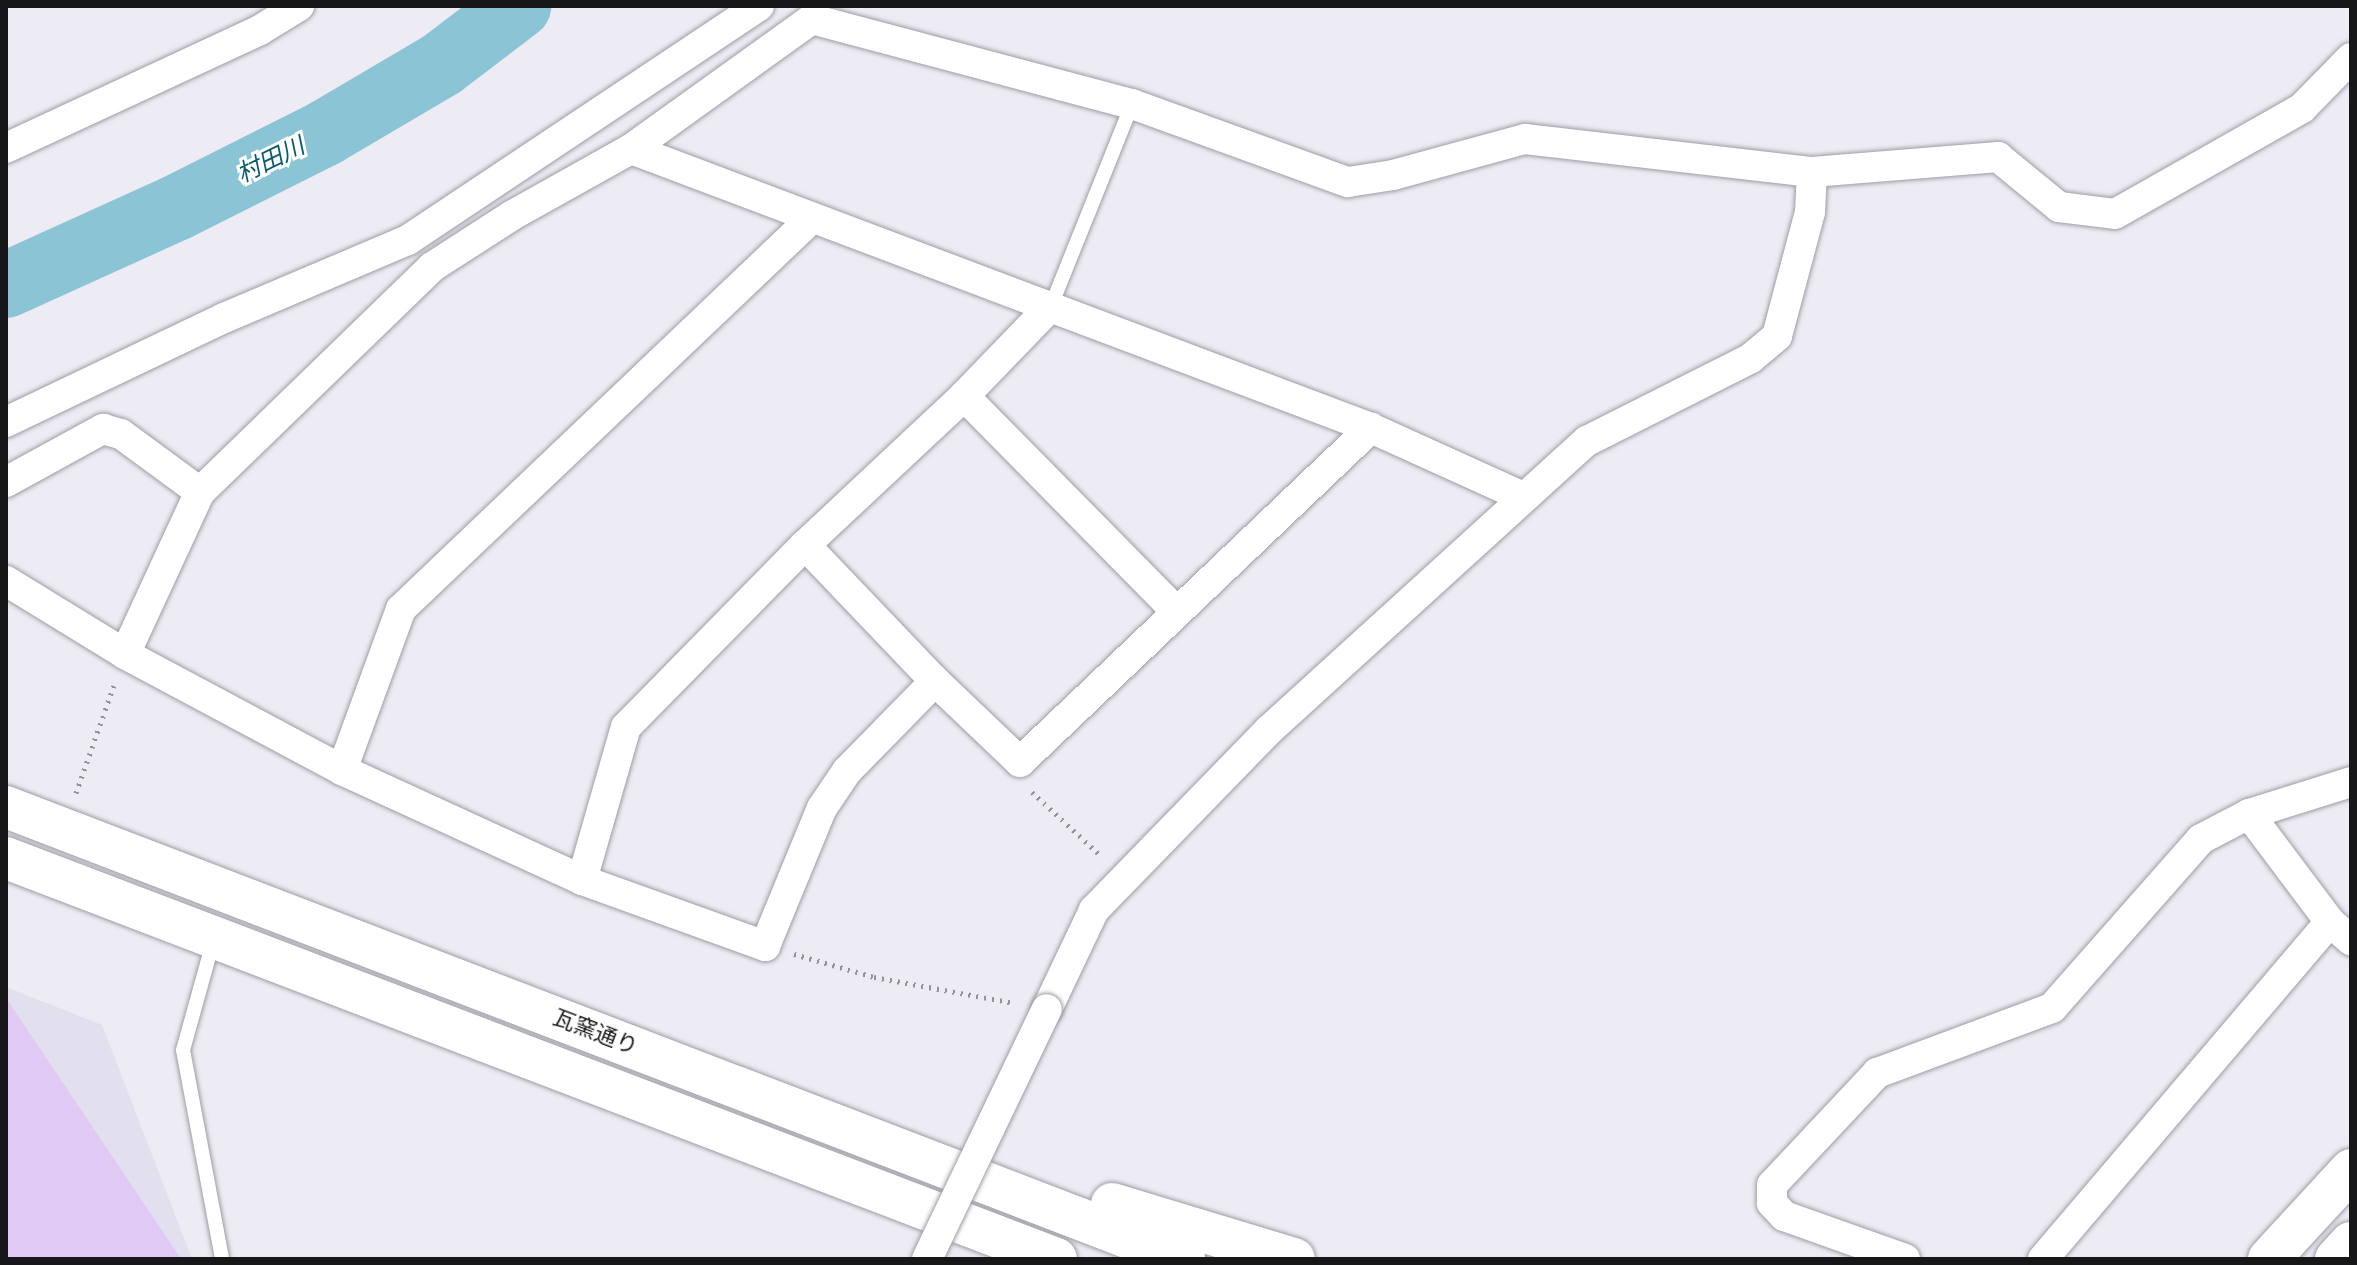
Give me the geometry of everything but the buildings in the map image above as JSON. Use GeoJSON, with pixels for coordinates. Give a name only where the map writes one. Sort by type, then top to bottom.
{"type":"FeatureCollection","features":[{"type":"Feature","properties":{"kind":"street"},"geometry":{"type":"LineString","coordinates":[[6,148],[260,30],[299,6]]}},
{"type":"Feature","properties":{"kind":"street"},"geometry":{"type":"LineString","coordinates":[[6,422],[224,318],[408,240],[759,6]]}},
{"type":"Feature","properties":{"kind":"street"},"geometry":{"type":"LineString","coordinates":[[125,654],[200,492],[432,267],[511,216],[631,149],[812,19],[1132,104],[1348,182],[1393,175],[1525,139],[1812,172],[1998,157],[2059,207],[2115,214],[2302,108],[2351,58]]}},
{"type":"Feature","properties":{"kind":"street"},"geometry":{"type":"LineString","coordinates":[[631,149],[1371,428],[1523,497]]}},
{"type":"Feature","properties":{"kind":"street"},"geometry":{"type":"LineString","coordinates":[[927,1259],[1094,910],[1269,730],[1587,441],[1751,358],[1777,336],[1810,212],[1812,172]]}},
{"type":"Feature","properties":{"kind":"street"},"geometry":{"type":"LineString","coordinates":[[342,770],[401,609],[812,218]]}},
{"type":"Feature","properties":{"kind":"street"},"geometry":{"type":"LineString","coordinates":[[582,880],[626,727],[805,545],[964,396],[1051,306]]}},
{"type":"Feature","properties":{"kind":"street"},"geometry":{"type":"LineString","coordinates":[[964,396],[1176,611]]}},
{"type":"Feature","properties":{"kind":"street"},"geometry":{"type":"LineString","coordinates":[[805,545],[935,681],[1020,762],[1371,428]]}},
{"type":"Feature","properties":{"kind":"street"},"geometry":{"type":"LineString","coordinates":[[6,482],[103,429],[121,434],[200,492]]}},
{"type":"Feature","properties":{"kind":"street"},"geometry":{"type":"LineString","coordinates":[[6,581],[125,654],[342,770],[582,880],[765,946],[822,808],[847,771],[935,681]]}},
{"type":"Feature","properties":{"kind":"street"},"geometry":{"type":"LineString","coordinates":[[1905,1259],[1784,1216],[1772,1203],[1772,1185],[1877,1073],[2052,1008],[2201,839],[2249,814],[2351,782]]}},
{"type":"Feature","properties":{"kind":"street","name":"瓦窯通り"},"geometry":{"type":"LineString","coordinates":[[6,807],[1184,1259]]}},
{"type":"Feature","properties":{"kind":"street"},"geometry":{"type":"LineString","coordinates":[[2043,1259],[2340,931],[2249,814]]}},
{"type":"Feature","properties":{"kind":"street"},"geometry":{"type":"LineString","coordinates":[[6,858],[1056,1259]]}},
{"type":"Feature","properties":{"kind":"street"},"geometry":{"type":"LineString","coordinates":[[2269,1259],[2351,1170]]}},
{"type":"Feature","properties":{"kind":"street"},"geometry":{"type":"LineString","coordinates":[[990,1183],[1053,1186],[1294,1259]]}},
{"type":"Feature","properties":{"kind":"street"},"geometry":{"type":"LineString","coordinates":[[965,1225],[1001,1259]]}},
{"type":"Feature","properties":{"kind":"street"},"geometry":{"type":"LineString","coordinates":[[2336,1259],[2351,1243]]}},
{"type":"Feature","properties":{"kind":"lane"},"geometry":{"type":"LineString","coordinates":[[1051,306],[1132,104]]}},
{"type":"Feature","properties":{"kind":"lane"},"geometry":{"type":"LineString","coordinates":[[214,938],[183,1050],[222,1259]]}},
{"type":"Feature","properties":{"kind":"path"},"geometry":{"type":"LineString","coordinates":[[63,828],[125,654]]}},
{"type":"Feature","properties":{"kind":"path"},"geometry":{"type":"LineString","coordinates":[[1020,762],[1024,783],[1125,878]]}},
{"type":"Feature","properties":{"kind":"path"},"geometry":{"type":"LineString","coordinates":[[765,946],[874,977],[1047,1009]]}},
{"type":"Feature","properties":{"kind":"shaded area"},"geometry":{"type":"Polygon","coordinates":[[[6,987],[102,1025],[192,1259],[6,1259],[6,987]]]}},
{"type":"Feature","properties":{"kind":"waterway","name":"村田川"},"geometry":{"type":"LineString","coordinates":[[6,285],[176,208],[325,133],[442,64],[518,6]]}}]}
